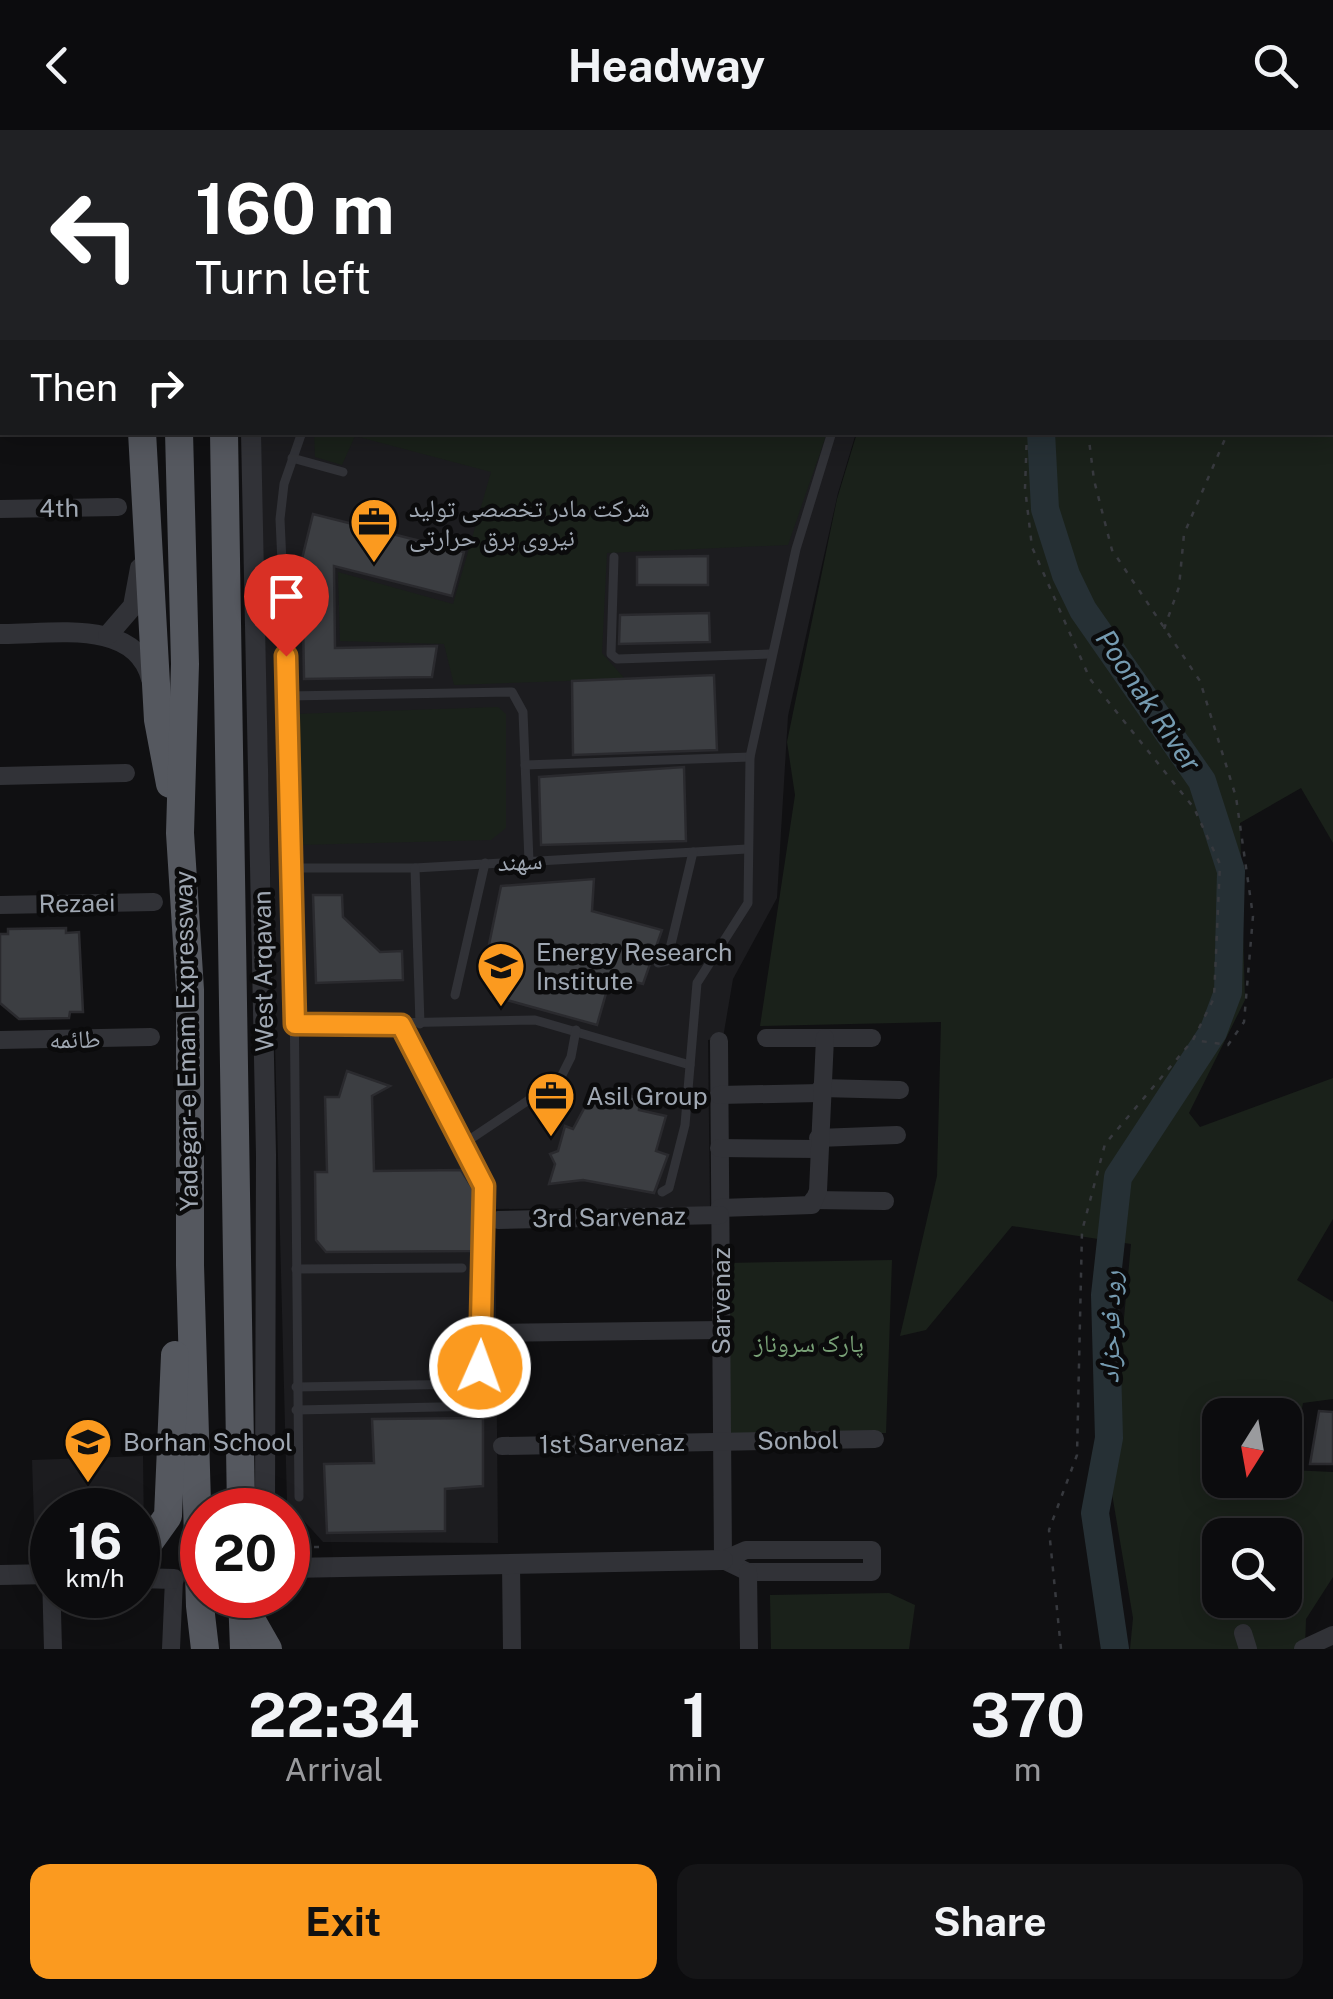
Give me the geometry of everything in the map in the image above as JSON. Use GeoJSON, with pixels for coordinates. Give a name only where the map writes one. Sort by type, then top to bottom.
{"type":"FeatureCollection","features":[{"type":"Feature","properties":{"kind":"highway"},"geometry":{"type":"LineString","coordinates":[[142,435],[132,508],[158,720],[180,833]]}},
{"type":"Feature","properties":{"kind":"highway","name":"Yadegar-e Emam Expressway"},"geometry":{"type":"LineString","coordinates":[[179,435],[185,664],[180,833],[190,990],[190,1265],[197,1488]]}},
{"type":"Feature","properties":{"kind":"highway","name":"Yadegar-e Emam Expressway"},"geometry":{"type":"LineString","coordinates":[[224,435],[241,1488]]}},
{"type":"Feature","properties":{"kind":"highway"},"geometry":{"type":"LineString","coordinates":[[160,1527],[168,1516],[174,1479],[175,1362],[190,1265]]}},
{"type":"Feature","properties":{"kind":"highway"},"geometry":{"type":"LineString","coordinates":[[195,1649],[199,1618]]}},
{"type":"Feature","properties":{"kind":"highway","name":"Yadegar-e Emam Expressway"},"geometry":{"type":"LineString","coordinates":[[202,1618],[206,1649]]}},
{"type":"Feature","properties":{"kind":"highway"},"geometry":{"type":"LineString","coordinates":[[243,1618],[244,1649]]}},
{"type":"Feature","properties":{"kind":"highway"},"geometry":{"type":"LineString","coordinates":[[252,1618],[268,1649]]}},
{"type":"Feature","properties":{"kind":"street","name":"West Arqavan"},"geometry":{"type":"LineString","coordinates":[[250,435],[266,1136],[265,1488]]}},
{"type":"Feature","properties":{"kind":"street","name":"4th"},"geometry":{"type":"LineString","coordinates":[[0,509],[132,508]]}},
{"type":"Feature","properties":{"kind":"street"},"geometry":{"type":"LineString","coordinates":[[108,635],[133,606],[132,508]]}},
{"type":"Feature","properties":{"kind":"street"},"geometry":{"type":"LineString","coordinates":[[0,634],[108,635],[134,650],[148,666],[158,720]]}},
{"type":"Feature","properties":{"kind":"street"},"geometry":{"type":"LineString","coordinates":[[0,776],[126,774]]}},
{"type":"Feature","properties":{"kind":"street","name":"Rezaei"},"geometry":{"type":"LineString","coordinates":[[0,905],[154,902]]}},
{"type":"Feature","properties":{"kind":"street","name":"طائمه"},"geometry":{"type":"LineString","coordinates":[[0,1040],[150,1038]]}},
{"type":"Feature","properties":{"kind":"street"},"geometry":{"type":"LineString","coordinates":[[766,1038],[872,1038]]}},
{"type":"Feature","properties":{"kind":"street"},"geometry":{"type":"LineString","coordinates":[[813,1200],[818,1191],[825,1038]]}},
{"type":"Feature","properties":{"kind":"street","name":"Sarvenaz"},"geometry":{"type":"LineString","coordinates":[[718,1041],[722,1560]]}},
{"type":"Feature","properties":{"kind":"street"},"geometry":{"type":"LineString","coordinates":[[719,1094],[900,1090]]}},
{"type":"Feature","properties":{"kind":"street"},"geometry":{"type":"LineString","coordinates":[[720,1148],[898,1136]]}},
{"type":"Feature","properties":{"kind":"street","name":"3rd Sarvenaz"},"geometry":{"type":"LineString","coordinates":[[498,1220],[720,1212],[812,1206],[813,1200],[885,1201]]}},
{"type":"Feature","properties":{"kind":"street"},"geometry":{"type":"LineString","coordinates":[[498,1332],[721,1330]]}},
{"type":"Feature","properties":{"kind":"street","name":"Sonbol"},"geometry":{"type":"LineString","coordinates":[[722,1440],[875,1439]]}},
{"type":"Feature","properties":{"kind":"street","name":"1st Sarvenaz"},"geometry":{"type":"LineString","coordinates":[[502,1446],[722,1440]]}},
{"type":"Feature","properties":{"kind":"street"},"geometry":{"type":"LineString","coordinates":[[310,1558],[510,1564],[722,1560],[746,1550],[872,1550],[872,1572],[748,1572],[722,1560]]}},
{"type":"Feature","properties":{"kind":"street"},"geometry":{"type":"LineString","coordinates":[[510,1564],[512,1649]]}},
{"type":"Feature","properties":{"kind":"street"},"geometry":{"type":"LineString","coordinates":[[748,1572],[749,1649]]}},
{"type":"Feature","properties":{"kind":"street"},"geometry":{"type":"LineString","coordinates":[[0,1575],[30,1574]]}},
{"type":"Feature","properties":{"kind":"street"},"geometry":{"type":"LineString","coordinates":[[160,1579],[174,1579],[171,1649]]}},
{"type":"Feature","properties":{"kind":"street"},"geometry":{"type":"LineString","coordinates":[[53,1618],[53,1649]]}},
{"type":"Feature","properties":{"kind":"street"},"geometry":{"type":"LineString","coordinates":[[1303,1649],[1333,1635]]}},
{"type":"Feature","properties":{"kind":"lane"},"geometry":{"type":"LineString","coordinates":[[299,1488],[293,868],[280,518],[301,435]]}},
{"type":"Feature","properties":{"kind":"lane"},"geometry":{"type":"LineString","coordinates":[[662,1192],[669,1188],[685,1125],[696,984],[748,903],[750,758],[770,654],[831,435]]}},
{"type":"Feature","properties":{"kind":"lane"},"geometry":{"type":"LineString","coordinates":[[292,458],[343,472]]}},
{"type":"Feature","properties":{"kind":"lane"},"geometry":{"type":"LineString","coordinates":[[614,557],[611,654],[617,659],[770,654]]}},
{"type":"Feature","properties":{"kind":"lane"},"geometry":{"type":"LineString","coordinates":[[288,696],[512,692],[523,712],[529,861]]}},
{"type":"Feature","properties":{"kind":"lane"},"geometry":{"type":"LineString","coordinates":[[525,765],[750,758]]}},
{"type":"Feature","properties":{"kind":"lane","name":"سهند"},"geometry":{"type":"LineString","coordinates":[[293,868],[415,868],[748,849]]}},
{"type":"Feature","properties":{"kind":"lane"},"geometry":{"type":"LineString","coordinates":[[658,963],[667,961],[693,852]]}},
{"type":"Feature","properties":{"kind":"lane"},"geometry":{"type":"LineString","coordinates":[[455,995],[484,864]]}},
{"type":"Feature","properties":{"kind":"lane"},"geometry":{"type":"LineString","coordinates":[[415,868],[420,1024]]}},
{"type":"Feature","properties":{"kind":"lane"},"geometry":{"type":"LineString","coordinates":[[295,1024],[535,1020],[690,1065]]}},
{"type":"Feature","properties":{"kind":"lane"},"geometry":{"type":"LineString","coordinates":[[296,1387],[471,1384],[477,1377],[482,1357],[484,1186],[401,1025]]}},
{"type":"Feature","properties":{"kind":"lane"},"geometry":{"type":"LineString","coordinates":[[462,1144],[560,1079],[568,1066],[576,1030]]}},
{"type":"Feature","properties":{"kind":"lane"},"geometry":{"type":"LineString","coordinates":[[296,1269],[462,1268]]}},
{"type":"Feature","properties":{"kind":"lane"},"geometry":{"type":"LineString","coordinates":[[296,1410],[486,1406]]}},
{"type":"Feature","properties":{"kind":"path"},"geometry":{"type":"LineString","coordinates":[[1027,435],[1025,488],[1032,547],[1090,680],[1194,808],[1220,864],[1214,998],[1194,1040],[1104,1144],[1082,1231],[1077,1455],[1049,1530],[1061,1649]]}},
{"type":"Feature","properties":{"kind":"path"},"geometry":{"type":"LineString","coordinates":[[1089,435],[1112,550],[1200,681],[1236,797],[1253,916],[1244,1022],[1228,1045],[1194,1040]]}},
{"type":"Feature","properties":{"kind":"path"},"geometry":{"type":"LineString","coordinates":[[1164,629],[1179,587],[1184,534],[1227,435]]}},
{"type":"Feature","properties":{"kind":"path"},"geometry":{"type":"LineString","coordinates":[[310,1550],[320,1546]]}},
{"type":"Feature","properties":{"kind":"shaded area","name":"Energy Research Institute"},"geometry":{"type":"Polygon","coordinates":[[[259,435],[855,435],[838,493],[788,716],[777,898],[733,979],[723,1038],[708,1040],[710,1207],[495,1209],[498,1543],[323,1542],[310,1528],[310,1488],[287,1488],[259,435]]]}},
{"type":"Feature","properties":{"kind":"shaded area"},"geometry":{"type":"Polygon","coordinates":[[[143,1456],[143,1488],[33,1488],[32,1460],[143,1456]]]}},
{"type":"Feature","properties":{"kind":"green space"},"geometry":{"type":"Polygon","coordinates":[[[314,435],[826,435],[788,545],[607,553],[602,653],[625,679],[454,685],[444,644],[340,641],[338,572],[453,604],[491,472],[355,436],[342,465],[315,457],[314,435]]]}},
{"type":"Feature","properties":{"kind":"green space"},"geometry":{"type":"Polygon","coordinates":[[[856,435],[1333,435],[1333,843],[1301,788],[1240,823],[1245,1000],[1189,1113],[1200,1127],[1333,1078],[1333,1219],[1297,1280],[1333,1302],[1333,1399],[1303,1403],[1302,1408],[1302,1398],[1202,1398],[1202,1498],[1302,1498],[1302,1471],[1333,1472],[1333,1577],[1306,1619],[1305,1649],[1130,1649],[1133,1618],[1109,1476],[1131,1244],[1012,1226],[926,1330],[900,1336],[937,1176],[941,1022],[760,1026],[795,795],[787,742],[837,499],[856,435]]]}},
{"type":"Feature","properties":{"kind":"green space"},"geometry":{"type":"Polygon","coordinates":[[[498,707],[506,714],[506,828],[491,840],[298,845],[294,714],[498,707]]]}},
{"type":"Feature","properties":{"kind":"green space","name":"پارک سروناز"},"geometry":{"type":"Polygon","coordinates":[[[892,1260],[886,1433],[727,1433],[727,1263],[892,1260]]]}},
{"type":"Feature","properties":{"kind":"green space"},"geometry":{"type":"Polygon","coordinates":[[[889,1593],[915,1605],[909,1649],[771,1649],[770,1595],[889,1593]]]}},
{"type":"Feature","properties":{"kind":"building"},"geometry":{"type":"Polygon","coordinates":[[[313,514],[464,552],[452,596],[334,566],[335,648],[437,646],[432,677],[304,679],[302,559],[313,514]]]}},
{"type":"Feature","properties":{"kind":"building"},"geometry":{"type":"Polygon","coordinates":[[[708,556],[708,585],[637,585],[637,557],[708,556]]]}},
{"type":"Feature","properties":{"kind":"building"},"geometry":{"type":"Polygon","coordinates":[[[709,613],[710,642],[619,644],[620,615],[709,613]]]}},
{"type":"Feature","properties":{"kind":"building"},"geometry":{"type":"Polygon","coordinates":[[[714,675],[717,750],[573,755],[572,681],[714,675]]]}},
{"type":"Feature","properties":{"kind":"building"},"geometry":{"type":"Polygon","coordinates":[[[684,767],[686,841],[541,845],[539,777],[684,767]]]}},
{"type":"Feature","properties":{"kind":"building"},"geometry":{"type":"Polygon","coordinates":[[[594,879],[592,911],[662,930],[643,984],[611,976],[597,1025],[492,996],[496,981],[487,982],[485,964],[501,886],[594,879]]]}},
{"type":"Feature","properties":{"kind":"building"},"geometry":{"type":"Polygon","coordinates":[[[313,895],[342,895],[343,917],[380,952],[402,951],[403,980],[316,983],[313,895]]]}},
{"type":"Feature","properties":{"kind":"building"},"geometry":{"type":"Polygon","coordinates":[[[66,928],[66,933],[79,932],[83,1012],[70,1012],[69,1018],[19,1019],[0,1003],[0,934],[8,934],[8,929],[66,928]]]}},
{"type":"Feature","properties":{"kind":"building"},"geometry":{"type":"Polygon","coordinates":[[[347,1071],[390,1086],[372,1096],[374,1171],[461,1170],[473,1189],[473,1251],[326,1252],[316,1240],[315,1172],[327,1172],[325,1097],[339,1097],[347,1071]]]}},
{"type":"Feature","properties":{"kind":"building"},"geometry":{"type":"Polygon","coordinates":[[[594,1090],[607,1096],[609,1092],[627,1094],[640,1100],[639,1110],[666,1116],[656,1151],[668,1155],[654,1193],[583,1180],[549,1184],[555,1164],[550,1154],[558,1151],[565,1126],[573,1129],[594,1090]]]}},
{"type":"Feature","properties":{"kind":"building"},"geometry":{"type":"Polygon","coordinates":[[[1319,1411],[1333,1412],[1333,1464],[1310,1464],[1319,1411]]]}},
{"type":"Feature","properties":{"kind":"building"},"geometry":{"type":"Polygon","coordinates":[[[483,1418],[483,1486],[445,1489],[445,1531],[327,1533],[324,1464],[374,1463],[372,1419],[483,1418]]]}},
{"type":"Feature","properties":{"kind":"waterway","name":"Poonak River"},"geometry":{"type":"LineString","coordinates":[[1041,435],[1045,509],[1066,575],[1083,610],[1202,781],[1231,871],[1228,992],[1213,1032],[1118,1177],[1105,1295],[1109,1438],[1095,1513],[1115,1649]]}},
{"type":"Feature","properties":{"kind":"place","name":"شرکت مادر تخصصی تولید نیروی برق حرارتی"},"geometry":{"type":"Point","coordinates":[374,564]}},
{"type":"Feature","properties":{"kind":"place","name":"Energy Research Institute"},"geometry":{"type":"Point","coordinates":[501,1008]}},
{"type":"Feature","properties":{"kind":"place","name":"Asil Group"},"geometry":{"type":"Point","coordinates":[551,1138]}},
{"type":"Feature","properties":{"kind":"place","name":"Borhan School"},"geometry":{"type":"Point","coordinates":[88,1484]}},
{"type":"Feature","properties":{"kind":"route"},"geometry":{"type":"LineString","coordinates":[[286,656],[295,1024],[401,1025],[484,1186],[480,1367]]}},
{"type":"Feature","properties":{"kind":"water label","name":"رود فرحزاد"},"geometry":{"type":"Point","coordinates":[1109,1327]}}]}
